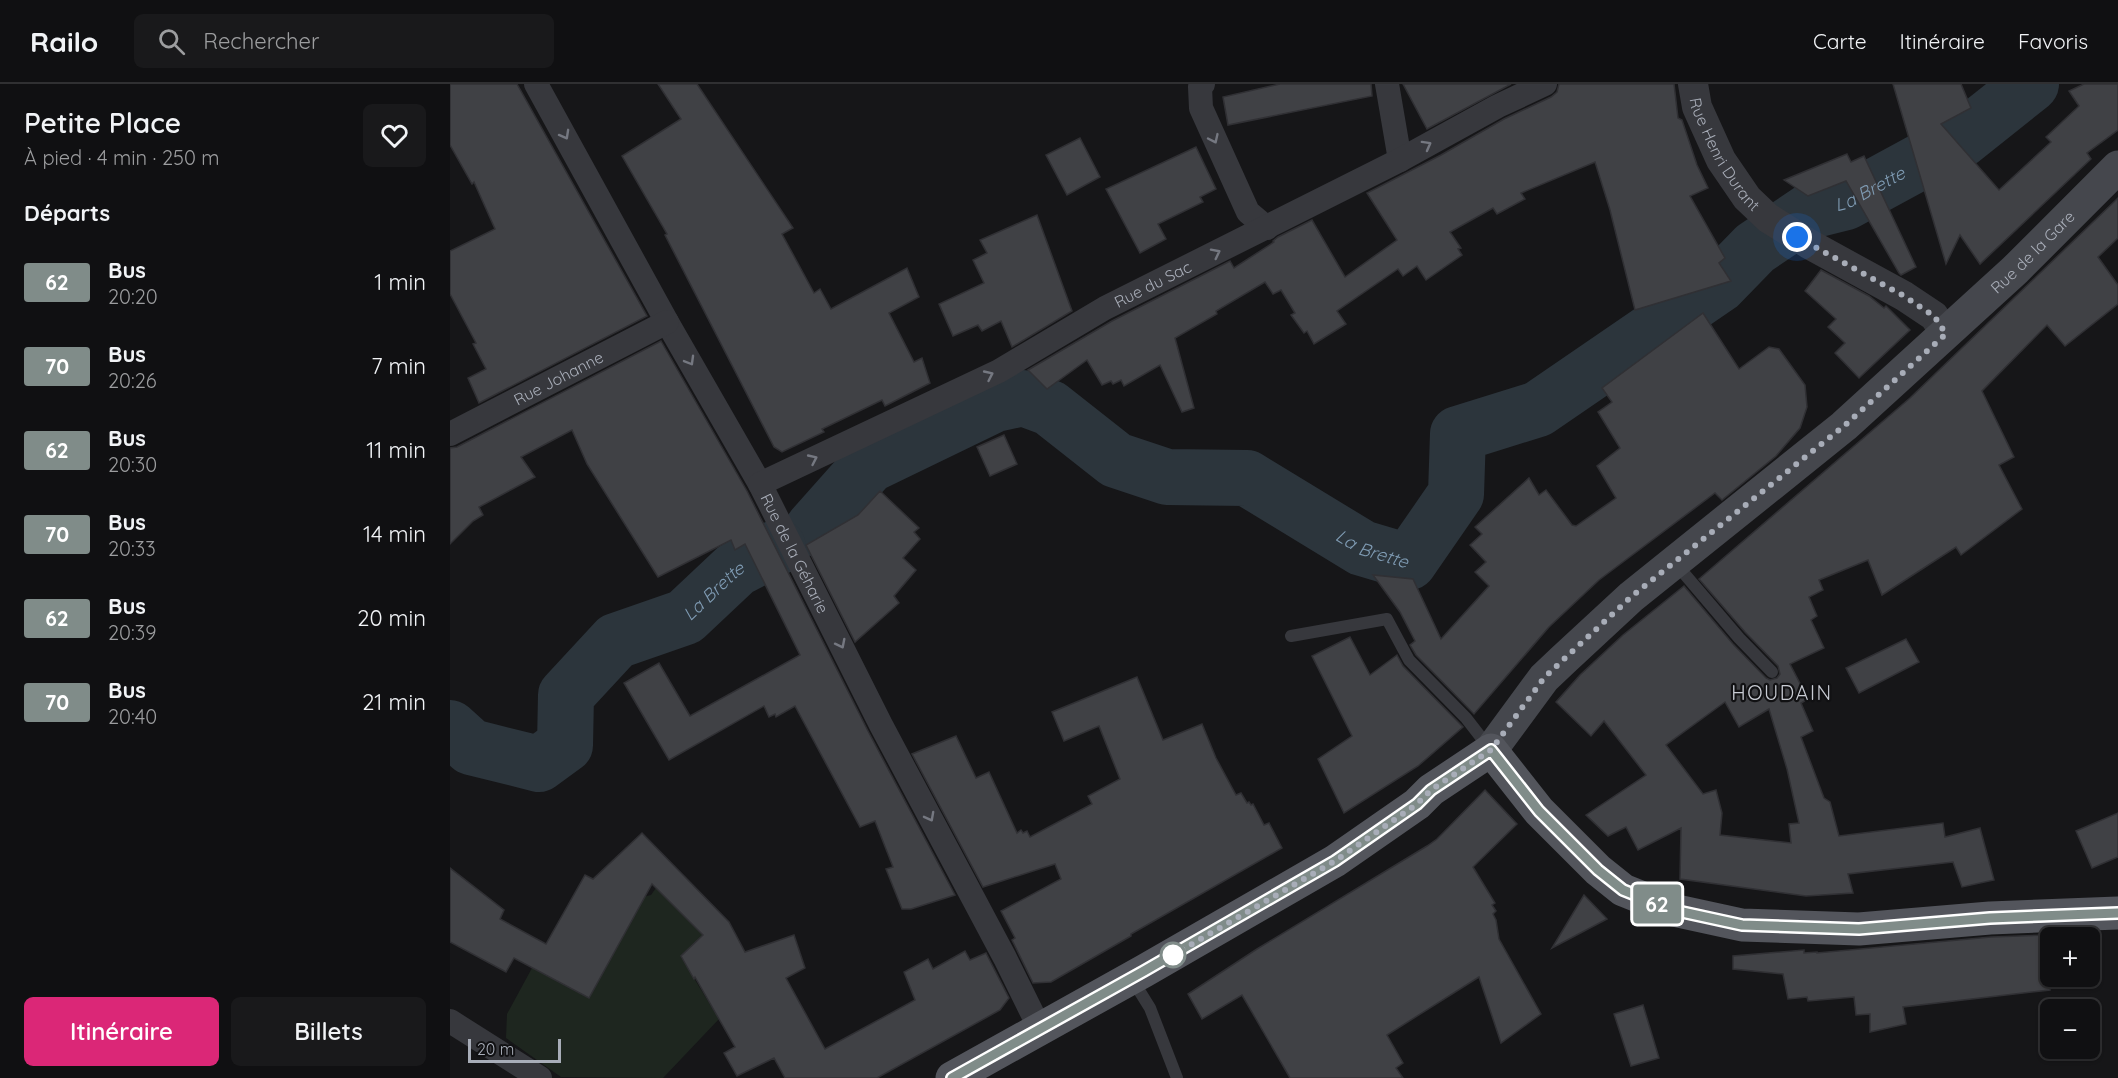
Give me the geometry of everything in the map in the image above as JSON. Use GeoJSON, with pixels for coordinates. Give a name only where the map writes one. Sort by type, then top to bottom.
{"type":"FeatureCollection","features":[{"type":"Feature","properties":{"kind":"main road","name":"Rue de la Gare"},"geometry":{"type":"LineString","coordinates":[[1491,750],[1544,678],[1631,597],[1844,426],[2015,270],[2118,167]]}},
{"type":"Feature","properties":{"kind":"main road"},"geometry":{"type":"LineString","coordinates":[[952,1078],[1335,861],[1417,804],[1431,790],[1491,750],[1539,811],[1598,870],[1623,890],[1673,910],[1742,925],[1859,929],[1990,918],[2118,913]]}},
{"type":"Feature","properties":{"kind":"street","name":"Rue de la Géharie"},"geometry":{"type":"LineString","coordinates":[[536,84],[760,484],[881,725],[1005,958],[1040,1029]]}},
{"type":"Feature","properties":{"kind":"street"},"geometry":{"type":"LineString","coordinates":[[1387,84],[1400,160]]}},
{"type":"Feature","properties":{"kind":"street","name":"Rue du Sac"},"geometry":{"type":"LineString","coordinates":[[760,484],[999,371],[1106,309],[1400,160],[1498,106],[1545,84]]}},
{"type":"Feature","properties":{"kind":"street","name":"Rue Henri Durant"},"geometry":{"type":"LineString","coordinates":[[1694,84],[1697,107],[1721,160],[1746,198],[1768,218],[1797,237],[1904,296],[1934,316],[1946,334]]}},
{"type":"Feature","properties":{"kind":"street"},"geometry":{"type":"LineString","coordinates":[[1200,85],[1201,108],[1248,212],[1267,228]]}},
{"type":"Feature","properties":{"kind":"street","name":"Rue Johanne"},"geometry":{"type":"LineString","coordinates":[[450,434],[667,321]]}},
{"type":"Feature","properties":{"kind":"street"},"geometry":{"type":"LineString","coordinates":[[450,1021],[540,1078]]}},
{"type":"Feature","properties":{"kind":"lane"},"geometry":{"type":"LineString","coordinates":[[1676,563],[1739,638],[1772,672]]}},
{"type":"Feature","properties":{"kind":"lane"},"geometry":{"type":"LineString","coordinates":[[1291,636],[1387,619],[1409,660],[1466,718],[1491,750]]}},
{"type":"Feature","properties":{"kind":"lane"},"geometry":{"type":"LineString","coordinates":[[1131,978],[1150,1008],[1177,1078]]}},
{"type":"Feature","properties":{"kind":"shaded area"},"geometry":{"type":"Polygon","coordinates":[[[656,888],[703,935],[681,957],[719,1019],[663,1078],[561,1077],[506,1038],[507,1014],[532,968],[589,998],[643,897],[651,895],[656,888]]]}},
{"type":"Feature","properties":{"kind":"building"},"geometry":{"type":"Polygon","coordinates":[[[450,84],[517,84],[647,316],[479,403],[468,378],[486,369],[473,344],[476,343],[450,294],[450,251],[495,229],[474,182],[472,184],[450,145],[450,84]]]}},
{"type":"Feature","properties":{"kind":"building"},"geometry":{"type":"Polygon","coordinates":[[[658,84],[697,84],[793,228],[782,234],[814,293],[820,289],[831,309],[907,268],[919,297],[889,313],[914,362],[922,358],[930,383],[885,406],[882,400],[822,429],[824,432],[782,452],[774,447],[665,235],[667,234],[622,156],[681,119],[658,84]]]}},
{"type":"Feature","properties":{"kind":"building"},"geometry":{"type":"Polygon","coordinates":[[[1280,84],[1371,84],[1372,96],[1228,125],[1223,97],[1280,84]]]}},
{"type":"Feature","properties":{"kind":"building"},"geometry":{"type":"Polygon","coordinates":[[[1403,84],[1511,84],[1427,129],[1403,84]]]}},
{"type":"Feature","properties":{"kind":"building"},"geometry":{"type":"Polygon","coordinates":[[[1559,84],[1674,84],[1678,118],[1682,120],[1697,165],[1708,188],[1690,196],[1725,258],[1719,263],[1731,281],[1635,310],[1610,210],[1595,162],[1521,193],[1525,199],[1497,214],[1493,208],[1450,232],[1461,248],[1458,249],[1462,255],[1426,280],[1417,266],[1403,276],[1398,269],[1337,311],[1346,324],[1314,344],[1307,331],[1304,333],[1291,315],[1295,313],[1281,290],[1273,294],[1265,282],[1216,311],[1217,314],[1175,338],[1194,408],[1182,412],[1160,365],[1124,386],[1121,380],[1113,384],[1111,381],[1102,385],[1087,360],[1047,389],[1028,370],[1112,321],[1230,261],[1234,268],[1278,237],[1312,220],[1345,277],[1397,240],[1367,193],[1504,119],[1551,97],[1557,92],[1559,84]]]}},
{"type":"Feature","properties":{"kind":"building"},"geometry":{"type":"Polygon","coordinates":[[[1893,84],[1961,84],[1971,108],[1941,124],[1999,190],[2051,142],[2046,137],[2079,106],[2069,91],[2084,84],[2118,84],[2118,130],[2087,153],[2091,159],[1980,264],[1960,235],[1946,264],[1893,84]]]}},
{"type":"Feature","properties":{"kind":"building"},"geometry":{"type":"Polygon","coordinates":[[[1080,138],[1100,177],[1067,195],[1046,155],[1080,138]]]}},
{"type":"Feature","properties":{"kind":"building"},"geometry":{"type":"Polygon","coordinates":[[[1196,147],[1216,189],[1200,197],[1203,202],[1158,224],[1166,239],[1140,253],[1106,189],[1196,147]]]}},
{"type":"Feature","properties":{"kind":"building"},"geometry":{"type":"Polygon","coordinates":[[[1847,154],[1851,162],[1864,156],[1916,267],[1901,275],[1846,181],[1808,196],[1784,180],[1847,154]]]}},
{"type":"Feature","properties":{"kind":"building"},"geometry":{"type":"Polygon","coordinates":[[[2118,198],[2118,238],[2098,257],[2118,285],[2118,304],[2065,346],[2047,325],[1982,391],[2014,457],[1999,465],[2022,509],[1961,555],[1956,547],[1882,595],[1868,560],[1819,580],[1823,590],[1809,597],[1817,616],[1811,620],[1824,648],[1790,664],[1808,699],[1801,703],[1813,731],[1801,737],[1824,798],[1830,802],[1839,836],[1943,823],[1945,837],[1980,828],[1994,880],[1962,887],[1953,862],[1848,874],[1853,893],[1806,896],[1680,879],[1681,828],[1638,850],[1626,827],[1608,836],[1586,815],[1646,775],[1604,721],[1591,736],[1556,702],[1580,675],[1623,635],[1684,586],[1733,644],[1766,678],[1770,680],[1777,678],[1780,674],[1778,666],[1699,579],[1910,398],[2118,198]],[[1725,702],[1666,745],[1703,794],[1716,790],[1722,813],[1720,835],[1791,843],[1789,824],[1799,823],[1787,769],[1769,709],[1739,727],[1725,702]]]}},
{"type":"Feature","properties":{"kind":"building"},"geometry":{"type":"Polygon","coordinates":[[[1037,215],[1072,311],[1012,347],[1001,321],[982,331],[978,325],[953,336],[939,304],[984,283],[973,260],[987,253],[980,240],[1037,215]]]}},
{"type":"Feature","properties":{"kind":"building"},"geometry":{"type":"Polygon","coordinates":[[[1821,270],[1869,296],[1884,308],[1886,306],[1910,330],[1859,378],[1835,353],[1845,343],[1828,327],[1836,319],[1805,291],[1821,270]]]}},
{"type":"Feature","properties":{"kind":"building"},"geometry":{"type":"Polygon","coordinates":[[[1703,313],[1739,369],[1769,347],[1779,349],[1805,385],[1807,407],[1800,428],[1776,456],[1722,500],[1715,493],[1599,580],[1549,627],[1474,714],[1416,655],[1410,645],[1415,641],[1400,612],[1373,575],[1413,579],[1441,639],[1489,586],[1475,572],[1486,562],[1470,545],[1482,534],[1475,527],[1529,478],[1539,495],[1546,490],[1572,525],[1576,526],[1616,498],[1597,466],[1620,448],[1598,412],[1612,402],[1602,388],[1703,313]]]}},
{"type":"Feature","properties":{"kind":"building"},"geometry":{"type":"Polygon","coordinates":[[[661,341],[747,491],[868,731],[955,895],[911,909],[902,909],[886,869],[893,867],[875,821],[860,827],[795,706],[776,717],[775,714],[769,717],[764,706],[669,760],[624,683],[659,663],[690,716],[800,655],[745,544],[735,550],[731,540],[658,577],[587,464],[572,430],[521,457],[535,477],[479,507],[483,515],[473,521],[450,544],[450,448],[457,447],[661,341]]]}},
{"type":"Feature","properties":{"kind":"building"},"geometry":{"type":"Polygon","coordinates":[[[1004,435],[1017,464],[990,476],[977,447],[1004,435]]]}},
{"type":"Feature","properties":{"kind":"building"},"geometry":{"type":"Polygon","coordinates":[[[880,491],[919,528],[914,532],[920,539],[903,558],[916,570],[894,596],[899,603],[855,642],[806,545],[858,515],[880,491]]]}},
{"type":"Feature","properties":{"kind":"building"},"geometry":{"type":"Polygon","coordinates":[[[1350,637],[1370,675],[1397,655],[1403,666],[1463,727],[1418,766],[1344,813],[1318,759],[1352,736],[1312,656],[1350,637]]]}},
{"type":"Feature","properties":{"kind":"building"},"geometry":{"type":"Polygon","coordinates":[[[1906,639],[1919,662],[1859,693],[1846,668],[1906,639]]]}},
{"type":"Feature","properties":{"kind":"building"},"geometry":{"type":"Polygon","coordinates":[[[1137,677],[1163,740],[1202,724],[1216,758],[1236,795],[1241,793],[1247,803],[1253,804],[1264,825],[1269,823],[1282,848],[1051,982],[1033,983],[1012,940],[1015,938],[1001,911],[1061,879],[1055,864],[983,887],[912,754],[956,736],[976,778],[989,772],[1017,833],[1021,830],[1023,833],[1027,831],[1030,837],[1092,804],[1088,796],[1120,779],[1099,726],[1064,741],[1052,712],[1137,677]]]}},
{"type":"Feature","properties":{"kind":"building"},"geometry":{"type":"Polygon","coordinates":[[[1485,790],[1517,824],[1473,867],[1495,903],[1492,905],[1496,911],[1493,914],[1499,939],[1541,1014],[1501,1043],[1479,977],[1387,1035],[1403,1063],[1396,1068],[1403,1078],[1290,1078],[1242,995],[1202,1019],[1188,994],[1257,949],[1427,846],[1437,839],[1485,790]]]}},
{"type":"Feature","properties":{"kind":"building"},"geometry":{"type":"Polygon","coordinates":[[[2118,813],[2118,857],[2092,868],[2076,831],[2118,813]]]}},
{"type":"Feature","properties":{"kind":"building"},"geometry":{"type":"Polygon","coordinates":[[[642,833],[729,922],[745,952],[794,935],[805,968],[786,978],[825,1049],[915,1000],[904,972],[928,959],[933,969],[965,951],[970,960],[986,953],[1009,998],[1000,1010],[877,1078],[785,1078],[774,1058],[737,1076],[724,1053],[735,1047],[681,956],[703,935],[652,884],[589,998],[514,958],[506,972],[450,942],[450,868],[504,910],[500,919],[546,944],[585,875],[593,879],[642,833]]]}},
{"type":"Feature","properties":{"kind":"building"},"geometry":{"type":"Polygon","coordinates":[[[1584,895],[1607,919],[1552,948],[1584,895]]]}},
{"type":"Feature","properties":{"kind":"building"},"geometry":{"type":"Polygon","coordinates":[[[2040,935],[2040,987],[2050,987],[2050,990],[1903,1007],[1906,1024],[1870,1032],[1870,1014],[1856,1015],[1854,997],[1808,1001],[1807,997],[1788,999],[1783,974],[1733,969],[1733,956],[1804,950],[1804,953],[1817,953],[1991,937],[2040,935]]]}},
{"type":"Feature","properties":{"kind":"building"},"geometry":{"type":"Polygon","coordinates":[[[1643,1005],[1659,1058],[1631,1066],[1614,1014],[1643,1005]]]}},
{"type":"Feature","properties":{"kind":"waterway","name":"La Brette"},"geometry":{"type":"LineString","coordinates":[[813,528],[869,465],[995,404],[1023,398],[1050,408],[1116,460],[1167,477],[1247,478],[1362,548],[1409,562],[1456,494],[1458,434],[1538,409],[1719,285],[1755,248],[1810,211],[1846,202],[1962,139],[2031,84]]}},
{"type":"Feature","properties":{"kind":"waterway","name":"La Brette"},"geometry":{"type":"LineString","coordinates":[[450,728],[471,747],[539,764],[565,745],[566,695],[616,641],[685,617],[736,569],[778,547]]}},
{"type":"Feature","properties":{"kind":"bus line","name":"62"},"geometry":{"type":"LineString","coordinates":[[952,1078],[1335,861],[1417,804],[1431,790],[1491,750],[1539,811],[1585,859],[1623,890],[1673,910],[1742,925],[1859,929],[1990,918],[2118,913]]}},
{"type":"Feature","properties":{"kind":"district","name":"HOUDAIN"},"geometry":{"type":"Point","coordinates":[1782,692]}},
{"type":"Feature","properties":{"kind":"route"},"geometry":{"type":"LineString","coordinates":[[1173,955],[1335,861],[1417,804],[1431,790],[1491,750],[1544,678],[1631,597],[1844,426],[1946,334],[1934,316],[1904,296],[1797,237]]}}]}
